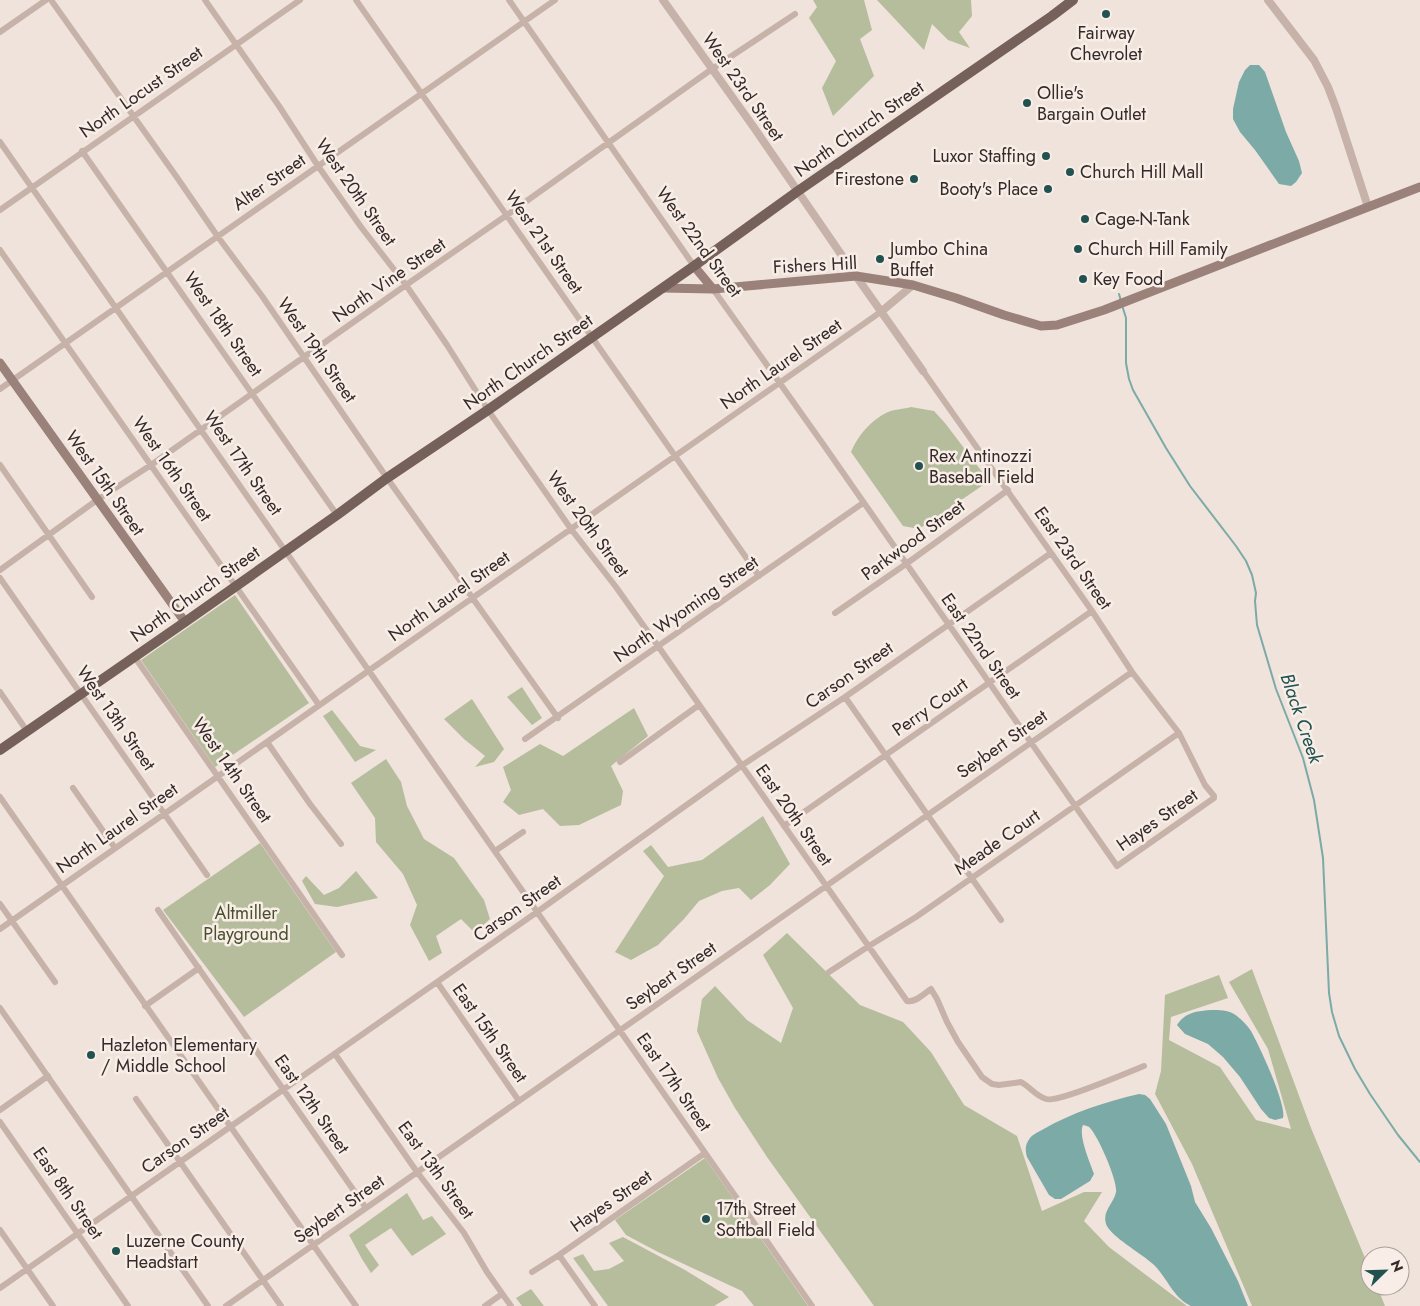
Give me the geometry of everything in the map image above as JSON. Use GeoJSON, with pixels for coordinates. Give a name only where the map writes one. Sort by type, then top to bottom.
{"type":"FeatureCollection","features":[{"type":"Feature","properties":{"kind":"main road","name":"North Church Street"},"geometry":{"type":"LineString","coordinates":[[0,750],[1069,3]]}},
{"type":"Feature","properties":{"kind":"main road","name":"Fishers Hill"},"geometry":{"type":"LineString","coordinates":[[663,288],[712,289],[856,276],[913,285],[1041,326],[1057,325],[1136,298],[1368,206],[1420,188]]}},
{"type":"Feature","properties":{"kind":"main road","name":"West 22nd Street"},"geometry":{"type":"LineString","coordinates":[[694,266],[712,289]]}},
{"type":"Feature","properties":{"kind":"main road","name":"West 15th Street"},"geometry":{"type":"LineString","coordinates":[[0,363],[185,622]]}},
{"type":"Feature","properties":{"kind":"street"},"geometry":{"type":"LineString","coordinates":[[0,32],[46,0]]}},
{"type":"Feature","properties":{"kind":"street","name":"West 19th Street"},"geometry":{"type":"LineString","coordinates":[[51,0],[218,237],[262,296],[387,478],[558,718]]}},
{"type":"Feature","properties":{"kind":"street","name":"West 20th Street"},"geometry":{"type":"LineString","coordinates":[[205,0],[360,227],[406,285],[488,410],[571,529],[616,587],[658,646]]}},
{"type":"Feature","properties":{"kind":"street","name":"North Locust Street"},"geometry":{"type":"LineString","coordinates":[[0,210],[300,0]]}},
{"type":"Feature","properties":{"kind":"street","name":"West 21st Street"},"geometry":{"type":"LineString","coordinates":[[356,0],[759,576]]}},
{"type":"Feature","properties":{"kind":"street","name":"West 22nd Street"},"geometry":{"type":"LineString","coordinates":[[509,0],[694,266]]}},
{"type":"Feature","properties":{"kind":"street","name":"Alter Street"},"geometry":{"type":"LineString","coordinates":[[0,389],[555,0]]}},
{"type":"Feature","properties":{"kind":"street","name":"West 23rd Street"},"geometry":{"type":"LineString","coordinates":[[663,0],[798,191]]}},
{"type":"Feature","properties":{"kind":"street"},"geometry":{"type":"LineString","coordinates":[[1268,0],[1314,60],[1328,87],[1368,206]]}},
{"type":"Feature","properties":{"kind":"street","name":"North Vine Street"},"geometry":{"type":"LineString","coordinates":[[0,570],[97,500],[151,465],[507,216],[712,69],[795,14]]}},
{"type":"Feature","properties":{"kind":"street","name":"West 17th Street"},"geometry":{"type":"LineString","coordinates":[[0,142],[460,802]]}},
{"type":"Feature","properties":{"kind":"street","name":"West 18th Street"},"geometry":{"type":"LineString","coordinates":[[82,151],[337,515]]}},
{"type":"Feature","properties":{"kind":"street","name":"East 23rd Street"},"geometry":{"type":"LineString","coordinates":[[798,191],[1008,490],[1132,672],[1179,733],[1205,785],[1214,798]]}},
{"type":"Feature","properties":{"kind":"street","name":"West 16th Street"},"geometry":{"type":"LineString","coordinates":[[0,250],[319,705]]}},
{"type":"Feature","properties":{"kind":"street","name":"North Laurel Street"},"geometry":{"type":"LineString","coordinates":[[0,929],[780,383],[882,311],[913,285]]}},
{"type":"Feature","properties":{"kind":"street","name":"West 22nd Street"},"geometry":{"type":"LineString","coordinates":[[712,289],[863,503]]}},
{"type":"Feature","properties":{"kind":"street"},"geometry":{"type":"LineString","coordinates":[[0,465],[92,597]]}},
{"type":"Feature","properties":{"kind":"street","name":"Parkwood Street"},"geometry":{"type":"LineString","coordinates":[[835,613],[1008,490]]}},
{"type":"Feature","properties":{"kind":"street","name":"East 22nd Street"},"geometry":{"type":"LineString","coordinates":[[863,503],[1075,806]]}},
{"type":"Feature","properties":{"kind":"street","name":"North Wyoming Street"},"geometry":{"type":"LineString","coordinates":[[526,740],[863,503]]}},
{"type":"Feature","properties":{"kind":"street","name":"Carson Street"},"geometry":{"type":"LineString","coordinates":[[0,1288],[538,912],[742,766],[845,697],[1051,552]]}},
{"type":"Feature","properties":{"kind":"street","name":"West 13th Street"},"geometry":{"type":"LineString","coordinates":[[0,578],[207,875]]}},
{"type":"Feature","properties":{"kind":"street","name":"Perry Court"},"geometry":{"type":"LineString","coordinates":[[784,826],[1092,611]]}},
{"type":"Feature","properties":{"kind":"street","name":"East 20th Street"},"geometry":{"type":"LineString","coordinates":[[658,646],[907,1000],[910,1002],[914,1001],[931,990],[958,1042],[982,1077],[992,1084],[999,1085],[1021,1082],[1026,1084],[1038,1096],[1049,1100],[1064,1098],[1144,1066]]}},
{"type":"Feature","properties":{"kind":"street","name":"West 14th Street"},"geometry":{"type":"LineString","coordinates":[[134,656],[342,955]]}},
{"type":"Feature","properties":{"kind":"street","name":"Seybert Street"},"geometry":{"type":"LineString","coordinates":[[226,1306],[1132,672]]}},
{"type":"Feature","properties":{"kind":"street"},"geometry":{"type":"LineString","coordinates":[[0,692],[27,731]]}},
{"type":"Feature","properties":{"kind":"street"},"geometry":{"type":"LineString","coordinates":[[845,697],[1000,920]]}},
{"type":"Feature","properties":{"kind":"street"},"geometry":{"type":"LineString","coordinates":[[620,762],[699,705]]}},
{"type":"Feature","properties":{"kind":"street","name":"Meade Court"},"geometry":{"type":"LineString","coordinates":[[830,972],[916,917],[1179,733]]}},
{"type":"Feature","properties":{"kind":"street"},"geometry":{"type":"LineString","coordinates":[[266,742],[341,844]]}},
{"type":"Feature","properties":{"kind":"street"},"geometry":{"type":"LineString","coordinates":[[73,788],[115,848]]}},
{"type":"Feature","properties":{"kind":"street"},"geometry":{"type":"LineString","coordinates":[[0,797],[356,1306]]}},
{"type":"Feature","properties":{"kind":"street","name":"Hayes Street"},"geometry":{"type":"LineString","coordinates":[[1075,806],[1117,866],[1214,798]]}},
{"type":"Feature","properties":{"kind":"street","name":"East 17th Street"},"geometry":{"type":"LineString","coordinates":[[460,802],[812,1306]]}},
{"type":"Feature","properties":{"kind":"street"},"geometry":{"type":"LineString","coordinates":[[495,851],[522,832]]}},
{"type":"Feature","properties":{"kind":"street"},"geometry":{"type":"LineString","coordinates":[[0,904],[55,982]]}},
{"type":"Feature","properties":{"kind":"street","name":"East 12th Street"},"geometry":{"type":"LineString","coordinates":[[158,910],[366,1208]]}},
{"type":"Feature","properties":{"kind":"street"},"geometry":{"type":"LineString","coordinates":[[146,1006],[199,968]]}},
{"type":"Feature","properties":{"kind":"street","name":"East 15th Street"},"geometry":{"type":"LineString","coordinates":[[437,982],[519,1101]]}},
{"type":"Feature","properties":{"kind":"street"},"geometry":{"type":"LineString","coordinates":[[0,1008],[208,1306]]}},
{"type":"Feature","properties":{"kind":"street","name":"East 13th Street"},"geometry":{"type":"LineString","coordinates":[[335,1054],[417,1172],[464,1233],[487,1272],[511,1306]]}},
{"type":"Feature","properties":{"kind":"street"},"geometry":{"type":"LineString","coordinates":[[0,1110],[48,1076]]}},
{"type":"Feature","properties":{"kind":"street"},"geometry":{"type":"LineString","coordinates":[[136,1099],[281,1306]]}},
{"type":"Feature","properties":{"kind":"street","name":"East 8th Street"},"geometry":{"type":"LineString","coordinates":[[0,1122],[128,1306]]}},
{"type":"Feature","properties":{"kind":"street","name":"Hayes Street"},"geometry":{"type":"LineString","coordinates":[[532,1272],[705,1153]]}},
{"type":"Feature","properties":{"kind":"street"},"geometry":{"type":"LineString","coordinates":[[0,1230],[53,1306]]}},
{"type":"Feature","properties":{"kind":"street"},"geometry":{"type":"LineString","coordinates":[[559,1255],[595,1306]]}},
{"type":"Feature","properties":{"kind":"street"},"geometry":{"type":"LineString","coordinates":[[485,1306],[502,1294]]}},
{"type":"Feature","properties":{"kind":"green space"},"geometry":{"type":"Polygon","coordinates":[[[813,0],[864,0],[872,30],[860,39],[874,76],[833,116],[822,88],[836,61],[809,18],[817,7],[813,0]]]}},
{"type":"Feature","properties":{"kind":"green space"},"geometry":{"type":"Polygon","coordinates":[[[877,0],[971,0],[972,16],[959,32],[970,48],[948,40],[932,24],[924,50],[877,0]]]}},
{"type":"Feature","properties":{"kind":"green space","name":"Rex Antinozzi Baseball Field"},"geometry":{"type":"Polygon","coordinates":[[[911,407],[934,411],[989,481],[919,529],[903,526],[851,452],[861,434],[876,419],[891,411],[911,407]]]}},
{"type":"Feature","properties":{"kind":"green space"},"geometry":{"type":"Polygon","coordinates":[[[235,595],[309,703],[215,767],[141,660],[235,595]]]}},
{"type":"Feature","properties":{"kind":"green space"},"geometry":{"type":"Polygon","coordinates":[[[522,687],[542,718],[532,725],[507,697],[522,687]]]}},
{"type":"Feature","properties":{"kind":"green space"},"geometry":{"type":"Polygon","coordinates":[[[472,699],[504,749],[494,762],[475,767],[485,756],[444,719],[472,699]]]}},
{"type":"Feature","properties":{"kind":"green space"},"geometry":{"type":"Polygon","coordinates":[[[634,708],[648,736],[611,766],[623,791],[621,805],[579,825],[560,826],[543,809],[519,815],[503,802],[511,790],[503,767],[540,744],[563,756],[634,708]]]}},
{"type":"Feature","properties":{"kind":"green space"},"geometry":{"type":"Polygon","coordinates":[[[332,710],[360,746],[376,750],[355,762],[323,716],[332,710]]]}},
{"type":"Feature","properties":{"kind":"green space"},"geometry":{"type":"Polygon","coordinates":[[[386,759],[401,782],[407,806],[424,839],[454,858],[484,900],[490,919],[475,933],[461,919],[436,936],[442,953],[429,961],[410,925],[417,905],[403,874],[376,842],[375,818],[351,783],[386,759]]]}},
{"type":"Feature","properties":{"kind":"green space"},"geometry":{"type":"Polygon","coordinates":[[[763,816],[790,864],[770,885],[751,900],[739,888],[722,891],[699,901],[658,945],[631,960],[615,952],[664,876],[643,851],[651,845],[668,867],[702,860],[763,816]]]}},
{"type":"Feature","properties":{"kind":"green space","name":"Altmiller Playground"},"geometry":{"type":"Polygon","coordinates":[[[260,843],[336,952],[244,1017],[163,910],[260,843]]]}},
{"type":"Feature","properties":{"kind":"green space"},"geometry":{"type":"Polygon","coordinates":[[[356,871],[378,898],[337,907],[315,904],[302,881],[306,876],[324,895],[339,888],[356,871]]]}},
{"type":"Feature","properties":{"kind":"green space"},"geometry":{"type":"Polygon","coordinates":[[[787,933],[860,1005],[903,1022],[931,1052],[964,1105],[1017,1136],[1042,1211],[1084,1192],[1102,1192],[1084,1221],[1109,1247],[1187,1306],[874,1306],[767,1157],[735,1108],[718,1078],[697,1031],[702,999],[715,986],[747,1020],[781,1043],[793,1008],[763,955],[787,933]]]}},
{"type":"Feature","properties":{"kind":"green space"},"geometry":{"type":"Polygon","coordinates":[[[1252,969],[1311,1128],[1360,1246],[1360,1296],[1381,1296],[1385,1306],[1252,1306],[1192,1164],[1155,1094],[1161,1071],[1165,995],[1219,975],[1228,998],[1171,1017],[1169,1040],[1220,1067],[1256,1120],[1291,1129],[1268,1049],[1229,982],[1252,969]]]}},
{"type":"Feature","properties":{"kind":"green space"},"geometry":{"type":"Polygon","coordinates":[[[705,1158],[808,1306],[754,1306],[742,1291],[626,1235],[615,1220],[705,1158]]]}},
{"type":"Feature","properties":{"kind":"green space"},"geometry":{"type":"Polygon","coordinates":[[[407,1193],[423,1220],[432,1216],[446,1234],[412,1256],[391,1228],[365,1245],[379,1265],[371,1273],[349,1235],[407,1193]]]}},
{"type":"Feature","properties":{"kind":"green space"},"geometry":{"type":"Polygon","coordinates":[[[623,1237],[685,1270],[729,1297],[714,1306],[608,1306],[573,1258],[583,1254],[594,1271],[609,1269],[624,1261],[609,1243],[623,1237]]]}},
{"type":"Feature","properties":{"kind":"green space"},"geometry":{"type":"Polygon","coordinates":[[[531,1289],[544,1306],[522,1306],[516,1298],[531,1289]]]}},
{"type":"Feature","properties":{"kind":"water"},"geometry":{"type":"Polygon","coordinates":[[[1250,65],[1259,65],[1265,72],[1286,132],[1299,161],[1302,173],[1291,186],[1279,184],[1240,132],[1233,119],[1233,109],[1239,82],[1250,65]]]}},
{"type":"Feature","properties":{"kind":"water"},"geometry":{"type":"Polygon","coordinates":[[[1211,1010],[1223,1010],[1232,1013],[1248,1026],[1277,1088],[1283,1118],[1275,1120],[1269,1118],[1240,1077],[1223,1057],[1208,1044],[1185,1034],[1177,1025],[1188,1015],[1211,1010]]]}},
{"type":"Feature","properties":{"kind":"water"},"geometry":{"type":"Polygon","coordinates":[[[1139,1094],[1145,1095],[1150,1099],[1166,1124],[1191,1186],[1195,1202],[1211,1228],[1238,1281],[1248,1306],[1191,1306],[1179,1298],[1153,1264],[1109,1229],[1105,1219],[1115,1196],[1116,1186],[1102,1149],[1089,1127],[1083,1125],[1082,1136],[1094,1174],[1090,1181],[1061,1199],[1055,1199],[1049,1195],[1027,1157],[1027,1143],[1037,1133],[1089,1108],[1139,1094]]]}},
{"type":"Feature","properties":{"kind":"waterway","name":"Black Creek"},"geometry":{"type":"LineString","coordinates":[[1119,294],[1121,301]]}},
{"type":"Feature","properties":{"kind":"waterway","name":"Black Creek"},"geometry":{"type":"LineString","coordinates":[[1122,305],[1126,318],[1126,363],[1133,390],[1190,486],[1236,546],[1246,561],[1252,575],[1256,593],[1257,625],[1276,689],[1303,758],[1314,800],[1323,858],[1329,993],[1339,1036],[1370,1094],[1398,1135],[1420,1162]]}},
{"type":"Feature","properties":{"kind":"place","name":"Fairway Chevrolet"},"geometry":{"type":"Point","coordinates":[1106,14]}},
{"type":"Feature","properties":{"kind":"place","name":"Ollie's Bargain Outlet"},"geometry":{"type":"Point","coordinates":[1027,103]}},
{"type":"Feature","properties":{"kind":"place","name":"Luxor Staffing"},"geometry":{"type":"Point","coordinates":[1046,156]}},
{"type":"Feature","properties":{"kind":"place","name":"Church Hill Mall"},"geometry":{"type":"Point","coordinates":[1070,172]}},
{"type":"Feature","properties":{"kind":"place","name":"Firestone"},"geometry":{"type":"Point","coordinates":[914,179]}},
{"type":"Feature","properties":{"kind":"place","name":"Booty's Place"},"geometry":{"type":"Point","coordinates":[1048,189]}},
{"type":"Feature","properties":{"kind":"place","name":"Cage-N-Tank"},"geometry":{"type":"Point","coordinates":[1085,219]}},
{"type":"Feature","properties":{"kind":"place","name":"Church Hill Family"},"geometry":{"type":"Point","coordinates":[1078,249]}},
{"type":"Feature","properties":{"kind":"place","name":"Jumbo China Buffet"},"geometry":{"type":"Point","coordinates":[880,259]}},
{"type":"Feature","properties":{"kind":"place","name":"Key Food"},"geometry":{"type":"Point","coordinates":[1083,279]}},
{"type":"Feature","properties":{"kind":"place","name":"Rex Antinozzi Baseball Field"},"geometry":{"type":"Point","coordinates":[919,466]}},
{"type":"Feature","properties":{"kind":"place","name":"Hazleton Elementary / Middle School"},"geometry":{"type":"Point","coordinates":[91,1055]}},
{"type":"Feature","properties":{"kind":"place","name":"17th Street Softball Field"},"geometry":{"type":"Point","coordinates":[706,1219]}},
{"type":"Feature","properties":{"kind":"place","name":"Luzerne County Headstart"},"geometry":{"type":"Point","coordinates":[116,1251]}}]}
